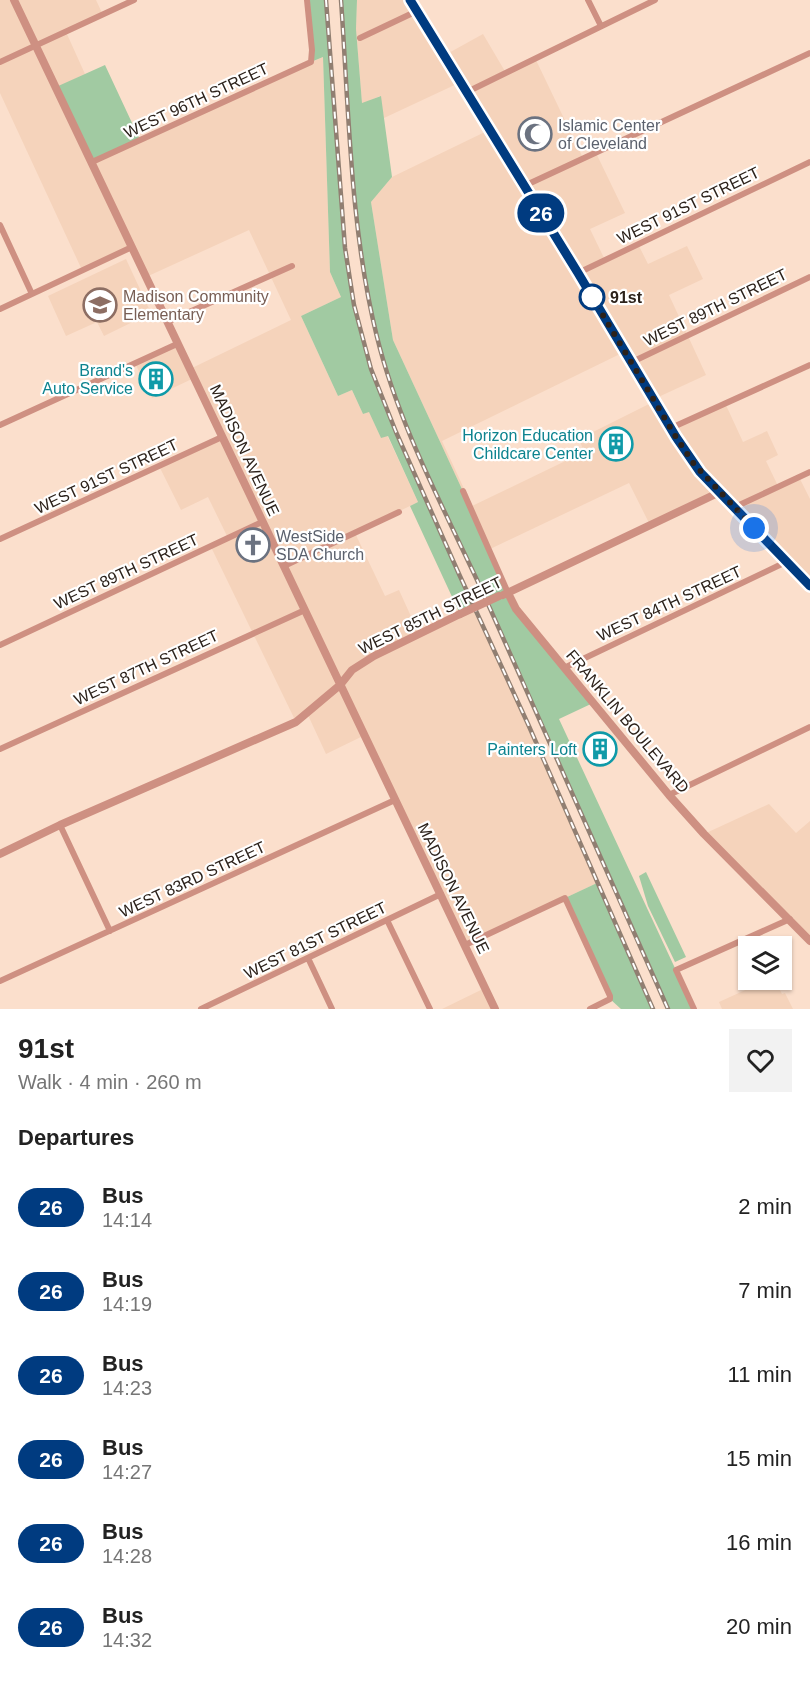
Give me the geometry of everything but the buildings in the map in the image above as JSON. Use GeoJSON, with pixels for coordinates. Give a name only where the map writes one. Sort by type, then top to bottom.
{"type":"FeatureCollection","features":[{"type":"Feature","properties":{"kind":"main road"},"geometry":{"type":"LineString","coordinates":[[410,0],[700,472],[810,586]]}},
{"type":"Feature","properties":{"kind":"street","name":"MADISON AVENUE"},"geometry":{"type":"LineString","coordinates":[[14,0],[495,1009]]}},
{"type":"Feature","properties":{"kind":"street"},"geometry":{"type":"LineString","coordinates":[[0,62],[134,0]]}},
{"type":"Feature","properties":{"kind":"street","name":"WEST 96TH STREET"},"geometry":{"type":"LineString","coordinates":[[92,162],[311,62],[307,0]]}},
{"type":"Feature","properties":{"kind":"street"},"geometry":{"type":"LineString","coordinates":[[588,0],[601,26]]}},
{"type":"Feature","properties":{"kind":"street"},"geometry":{"type":"LineString","coordinates":[[467,92],[655,0]]}},
{"type":"Feature","properties":{"kind":"street"},"geometry":{"type":"LineString","coordinates":[[360,38],[417,11]]}},
{"type":"Feature","properties":{"kind":"street"},"geometry":{"type":"LineString","coordinates":[[524,186],[810,52]]}},
{"type":"Feature","properties":{"kind":"street","name":"WEST 91ST STREET"},"geometry":{"type":"LineString","coordinates":[[578,273],[810,162]]}},
{"type":"Feature","properties":{"kind":"street"},"geometry":{"type":"LineString","coordinates":[[0,225],[32,294]]}},
{"type":"Feature","properties":{"kind":"street"},"geometry":{"type":"LineString","coordinates":[[0,309],[132,247]]}},
{"type":"Feature","properties":{"kind":"street"},"geometry":{"type":"LineString","coordinates":[[167,322],[292,266]]}},
{"type":"Feature","properties":{"kind":"street","name":"WEST 89TH STREET"},"geometry":{"type":"LineString","coordinates":[[632,362],[810,277]]}},
{"type":"Feature","properties":{"kind":"street"},"geometry":{"type":"LineString","coordinates":[[0,425],[177,344]]}},
{"type":"Feature","properties":{"kind":"street"},"geometry":{"type":"LineString","coordinates":[[671,428],[810,365]]}},
{"type":"Feature","properties":{"kind":"street","name":"WEST 91ST STREET"},"geometry":{"type":"LineString","coordinates":[[0,539],[222,437]]}},
{"type":"Feature","properties":{"kind":"street"},"geometry":{"type":"LineString","coordinates":[[735,507],[810,472]]}},
{"type":"Feature","properties":{"kind":"street","name":"FRANKLIN BOULEVARD"},"geometry":{"type":"LineString","coordinates":[[463,491],[488,550],[503,595],[669,795],[704,834],[810,941]]}},
{"type":"Feature","properties":{"kind":"street","name":"WEST 85TH STREET"},"geometry":{"type":"LineString","coordinates":[[0,854],[60,825],[296,722],[340,685],[352,670],[374,656],[720,492]]}},
{"type":"Feature","properties":{"kind":"street"},"geometry":{"type":"LineString","coordinates":[[284,566],[399,512]]}},
{"type":"Feature","properties":{"kind":"street","name":"WEST 89TH STREET"},"geometry":{"type":"LineString","coordinates":[[0,645],[262,522]]}},
{"type":"Feature","properties":{"kind":"street","name":"WEST 84TH STREET"},"geometry":{"type":"LineString","coordinates":[[564,668],[786,562]]}},
{"type":"Feature","properties":{"kind":"street","name":"WEST 87TH STREET"},"geometry":{"type":"LineString","coordinates":[[0,749],[305,610]]}},
{"type":"Feature","properties":{"kind":"street"},"geometry":{"type":"LineString","coordinates":[[669,795],[810,727]]}},
{"type":"Feature","properties":{"kind":"street","name":"WEST 83RD STREET"},"geometry":{"type":"LineString","coordinates":[[0,981],[395,800]]}},
{"type":"Feature","properties":{"kind":"street"},"geometry":{"type":"LineString","coordinates":[[60,825],[110,931]]}},
{"type":"Feature","properties":{"kind":"street","name":"WEST 81ST STREET"},"geometry":{"type":"LineString","coordinates":[[201,1009],[441,894]]}},
{"type":"Feature","properties":{"kind":"street"},"geometry":{"type":"LineString","coordinates":[[465,945],[565,898],[610,996],[610,999],[590,1009]]}},
{"type":"Feature","properties":{"kind":"street"},"geometry":{"type":"LineString","coordinates":[[387,920],[430,1009]]}},
{"type":"Feature","properties":{"kind":"street"},"geometry":{"type":"LineString","coordinates":[[694,1009],[676,970],[790,920]]}},
{"type":"Feature","properties":{"kind":"street"},"geometry":{"type":"LineString","coordinates":[[308,958],[331,1009]]}},
{"type":"Feature","properties":{"kind":"shaded area"},"geometry":{"type":"Polygon","coordinates":[[[0,0],[96,0],[103,15],[66,32],[85,74],[57,88],[92,162],[323,57],[330,272],[341,297],[301,316],[338,396],[352,390],[363,414],[369,411],[381,438],[387,435],[418,502],[355,533],[385,596],[399,590],[419,634],[474,608],[528,724],[597,883],[465,945],[363,736],[326,754],[307,713],[296,722],[211,547],[228,538],[208,497],[181,510],[159,466],[222,437],[194,378],[152,398],[135,363],[177,344],[190,369],[291,320],[249,230],[146,277],[132,247],[82,270],[0,93],[0,0]]]}},
{"type":"Feature","properties":{"kind":"shaded area"},"geometry":{"type":"Polygon","coordinates":[[[357,0],[410,0],[445,55],[483,34],[506,73],[535,58],[583,158],[596,153],[625,213],[590,229],[605,260],[638,244],[648,264],[687,246],[703,279],[669,295],[706,375],[654,399],[671,428],[725,403],[743,442],[767,431],[778,455],[766,461],[778,486],[799,477],[810,499],[810,586],[720,493],[650,525],[629,483],[488,550],[393,340],[371,202],[392,177],[489,130],[461,82],[384,118],[380,96],[362,104],[356,29],[357,0]],[[620,354],[442,441],[472,506],[584,452],[579,439],[649,404],[620,354]]]}},
{"type":"Feature","properties":{"kind":"shaded area","name":"Madison Community Elementary"},"geometry":{"type":"Polygon","coordinates":[[[126,259],[151,313],[104,336],[97,322],[66,336],[48,296],[126,259]]]}},
{"type":"Feature","properties":{"kind":"shaded area"},"geometry":{"type":"Polygon","coordinates":[[[769,804],[796,833],[810,821],[810,941],[704,834],[769,804]]]}},
{"type":"Feature","properties":{"kind":"shaded area"},"geometry":{"type":"Polygon","coordinates":[[[485,988],[495,1009],[442,1009],[485,988]]]}},
{"type":"Feature","properties":{"kind":"shaded area"},"geometry":{"type":"Polygon","coordinates":[[[745,990],[780,990],[782,994],[785,993],[793,1009],[722,1009],[719,1002],[745,990]]]}},
{"type":"Feature","properties":{"kind":"green space"},"geometry":{"type":"Polygon","coordinates":[[[307,0],[326,0],[345,248],[350,287],[359,327],[382,399],[474,608],[460,614],[410,506],[418,502],[388,436],[381,438],[369,412],[363,414],[352,390],[338,396],[301,316],[341,297],[330,272],[323,57],[311,62],[307,0]]]}},
{"type":"Feature","properties":{"kind":"green space"},"geometry":{"type":"Polygon","coordinates":[[[341,0],[357,0],[356,29],[362,103],[381,96],[392,177],[371,202],[393,340],[508,593],[593,703],[559,719],[694,1009],[668,1009],[409,431],[392,387],[377,339],[358,238],[341,0]]]}},
{"type":"Feature","properties":{"kind":"green space"},"geometry":{"type":"Polygon","coordinates":[[[105,65],[140,140],[92,162],[56,87],[105,65]]]}},
{"type":"Feature","properties":{"kind":"green space"},"geometry":{"type":"Polygon","coordinates":[[[646,872],[686,957],[675,962],[648,906],[639,876],[646,872]]]}},
{"type":"Feature","properties":{"kind":"green space"},"geometry":{"type":"Polygon","coordinates":[[[597,883],[653,1009],[621,1009],[610,999],[565,898],[597,883]]]}},
{"type":"Feature","properties":{"kind":"railway"},"geometry":{"type":"LineString","coordinates":[[326,0],[345,248],[354,305],[371,369],[396,432],[653,1009]]}},
{"type":"Feature","properties":{"kind":"railway"},"geometry":{"type":"LineString","coordinates":[[341,0],[349,127],[361,254],[368,296],[386,371],[424,469],[484,595],[668,1009]]}},
{"type":"Feature","properties":{"kind":"bus line","name":"26"},"geometry":{"type":"LineString","coordinates":[[410,0],[694,464],[810,586]]}},
{"type":"Feature","properties":{"kind":"place","name":"Islamic Center of Cleveland"},"geometry":{"type":"Point","coordinates":[535,134]}},
{"type":"Feature","properties":{"kind":"place","name":"91st"},"geometry":{"type":"Point","coordinates":[592,297]}},
{"type":"Feature","properties":{"kind":"place","name":"Madison Community Elementary"},"geometry":{"type":"Point","coordinates":[100,305]}},
{"type":"Feature","properties":{"kind":"place","name":"Brand's Auto Service"},"geometry":{"type":"Point","coordinates":[156,379]}},
{"type":"Feature","properties":{"kind":"place","name":"Horizon Education Childcare Center"},"geometry":{"type":"Point","coordinates":[616,444]}},
{"type":"Feature","properties":{"kind":"place","name":"WestSide SDA Church"},"geometry":{"type":"Point","coordinates":[253,545]}},
{"type":"Feature","properties":{"kind":"place","name":"Painters Loft"},"geometry":{"type":"Point","coordinates":[600,749]}},
{"type":"Feature","properties":{"kind":"route"},"geometry":{"type":"LineString","coordinates":[[592,297],[694,464],[754,528]]}}]}
